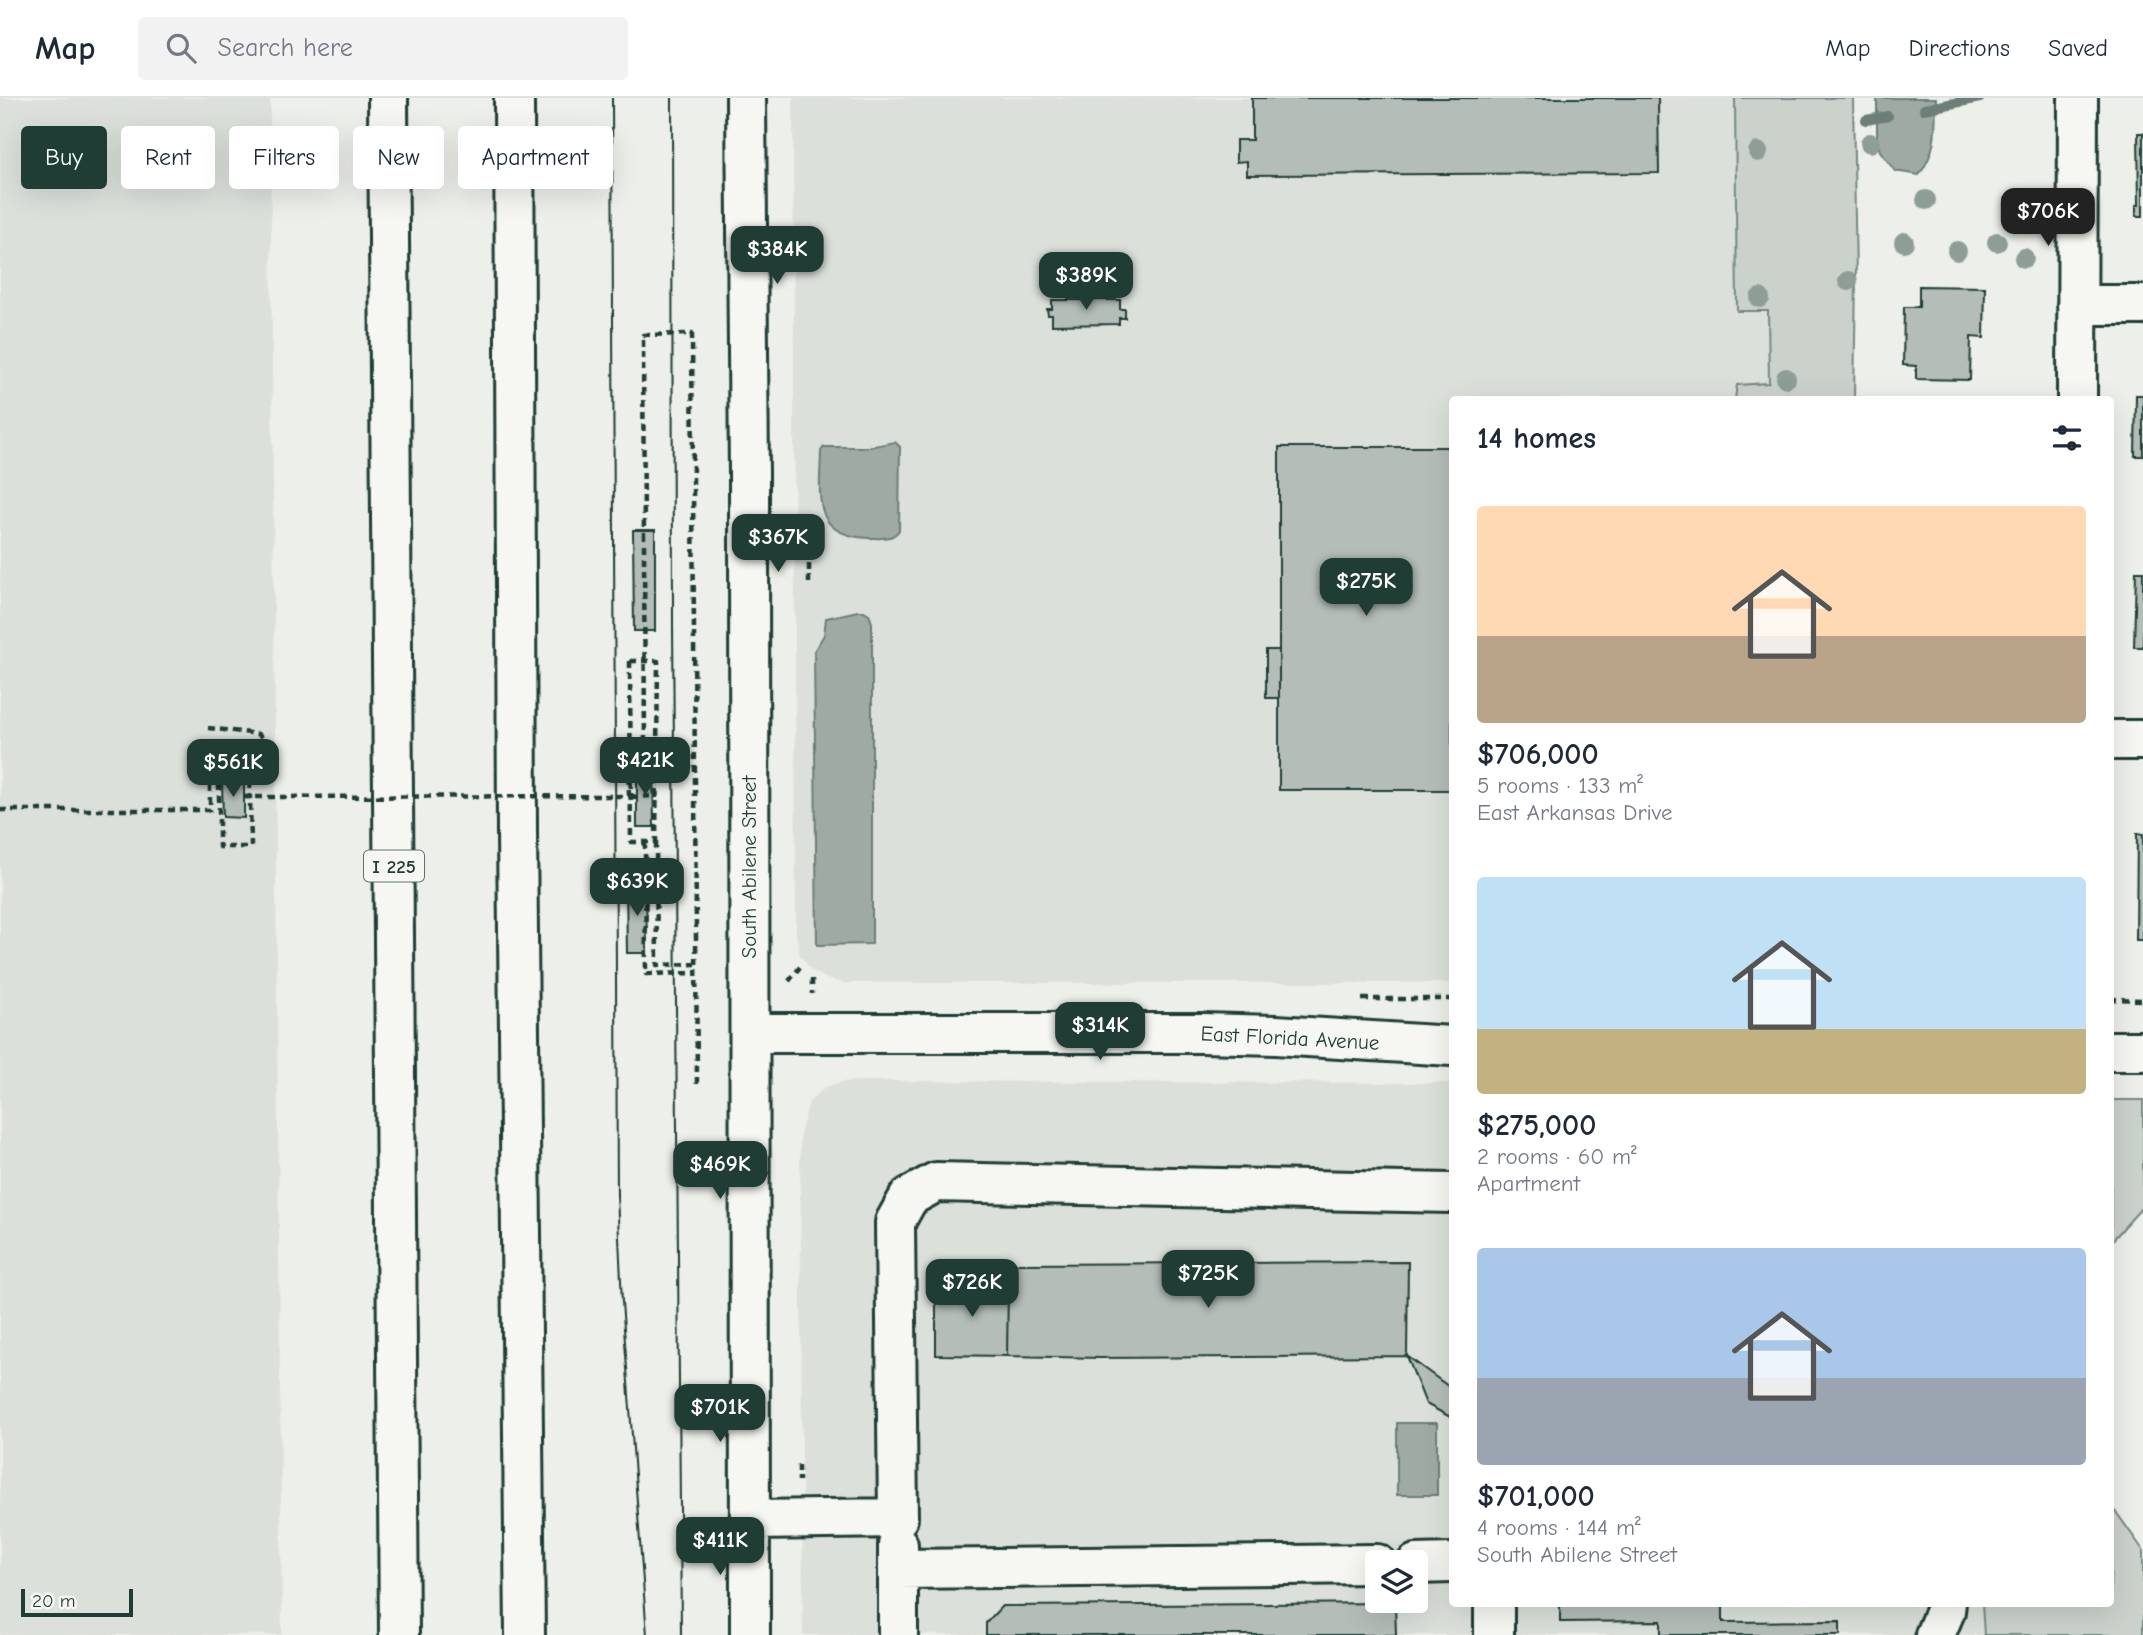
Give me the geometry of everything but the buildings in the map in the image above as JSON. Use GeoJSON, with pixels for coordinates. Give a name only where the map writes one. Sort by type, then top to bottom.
{"type":"FeatureCollection","features":[{"type":"Feature","properties":{"kind":"main road","name":"I 225"},"geometry":{"type":"LineString","coordinates":[[388,98],[399,1635]]}},
{"type":"Feature","properties":{"kind":"main road"},"geometry":{"type":"LineString","coordinates":[[514,98],[517,845],[525,1635]]}},
{"type":"Feature","properties":{"kind":"main road","name":"South Abilene Street"},"geometry":{"type":"LineString","coordinates":[[746,98],[750,1635]]}},
{"type":"Feature","properties":{"kind":"main road"},"geometry":{"type":"LineString","coordinates":[[2077,396],[2078,98]]}},
{"type":"Feature","properties":{"kind":"main road"},"geometry":{"type":"LineString","coordinates":[[2077,305],[2143,305]]}},
{"type":"Feature","properties":{"kind":"main road"},"geometry":{"type":"LineString","coordinates":[[2114,740],[2143,740]]}},
{"type":"Feature","properties":{"kind":"main road","name":"East Florida Avenue"},"geometry":{"type":"LineString","coordinates":[[750,1033],[1202,1033],[1449,1046]]}},
{"type":"Feature","properties":{"kind":"main road"},"geometry":{"type":"LineString","coordinates":[[2114,1051],[2143,1051]]}},
{"type":"Feature","properties":{"kind":"main road"},"geometry":{"type":"LineString","coordinates":[[898,1635],[895,1222],[909,1197],[936,1182],[1449,1193]]}},
{"type":"Feature","properties":{"kind":"main road"},"geometry":{"type":"LineString","coordinates":[[750,1520],[898,1518]]}},
{"type":"Feature","properties":{"kind":"main road"},"geometry":{"type":"LineString","coordinates":[[1428,1564],[1449,1563]]}},
{"type":"Feature","properties":{"kind":"main road"},"geometry":{"type":"LineString","coordinates":[[898,1569],[1365,1564]]}},
{"type":"Feature","properties":{"kind":"main road"},"geometry":{"type":"LineString","coordinates":[[1494,1607],[1494,1635]]}},
{"type":"Feature","properties":{"kind":"main road"},"geometry":{"type":"LineString","coordinates":[[1935,1635],[1946,1607]]}},
{"type":"Feature","properties":{"kind":"path"},"geometry":{"type":"LineString","coordinates":[[632,796],[628,759],[645,758],[643,335],[692,334],[696,1087]]}},
{"type":"Feature","properties":{"kind":"path"},"geometry":{"type":"LineString","coordinates":[[809,564],[809,588]]}},
{"type":"Feature","properties":{"kind":"path"},"geometry":{"type":"LineString","coordinates":[[630,661],[658,661],[656,842],[631,842],[630,661]]}},
{"type":"Feature","properties":{"kind":"path"},"geometry":{"type":"LineString","coordinates":[[208,728],[258,734],[267,743],[266,757],[259,760]]}},
{"type":"Feature","properties":{"kind":"path"},"geometry":{"type":"LineString","coordinates":[[0,810],[210,810],[210,771],[250,771],[250,797],[244,797],[250,797],[632,796],[656,796],[657,965],[696,964]]}},
{"type":"Feature","properties":{"kind":"path"},"geometry":{"type":"LineString","coordinates":[[219,771],[219,847],[251,847],[250,797]]}},
{"type":"Feature","properties":{"kind":"path"},"geometry":{"type":"LineString","coordinates":[[645,842],[646,974],[696,974]]}},
{"type":"Feature","properties":{"kind":"path"},"geometry":{"type":"LineString","coordinates":[[2114,999],[2143,1000]]}},
{"type":"Feature","properties":{"kind":"shaded area"},"geometry":{"type":"Polygon","coordinates":[[[0,98],[270,98],[270,126],[229,126],[229,189],[271,189],[282,1635],[0,1635],[0,98]]]}},
{"type":"Feature","properties":{"kind":"shaded area"},"geometry":{"type":"Polygon","coordinates":[[[793,98],[1832,98],[1802,396],[1449,396],[1449,983],[844,983],[827,979],[811,970],[800,955],[796,934],[793,98]]]}},
{"type":"Feature","properties":{"kind":"shaded area"},"geometry":{"type":"Polygon","coordinates":[[[1735,98],[1853,98],[1856,280],[1854,396],[1735,396],[1737,385],[1769,383],[1768,311],[1737,311],[1735,98]]]}},
{"type":"Feature","properties":{"kind":"shaded area"},"geometry":{"type":"Polygon","coordinates":[[[1877,98],[1936,98],[1932,148],[1930,157],[1919,175],[1895,171],[1880,151],[1877,142],[1877,98]]]}},
{"type":"Feature","properties":{"kind":"shaded area"},"geometry":{"type":"Polygon","coordinates":[[[895,442],[900,447],[899,530],[890,537],[870,538],[851,536],[837,530],[828,521],[820,498],[821,451],[824,447],[869,447],[895,442]]]}},
{"type":"Feature","properties":{"kind":"shaded area"},"geometry":{"type":"Polygon","coordinates":[[[858,611],[869,614],[872,623],[872,944],[817,945],[814,651],[824,635],[826,618],[858,611]]]}},
{"type":"Feature","properties":{"kind":"shaded area"},"geometry":{"type":"Polygon","coordinates":[[[860,1081],[1449,1083],[1449,1607],[1992,1607],[1991,1635],[803,1635],[800,1134],[809,1102],[825,1087],[841,1082],[860,1081]]]}},
{"type":"Feature","properties":{"kind":"shaded area"},"geometry":{"type":"Polygon","coordinates":[[[2114,1100],[2143,1100],[2143,1206],[2114,1239],[2114,1100]]]}},
{"type":"Feature","properties":{"kind":"shaded area"},"geometry":{"type":"Polygon","coordinates":[[[1397,1423],[1437,1423],[1437,1495],[1397,1495],[1397,1423]]]}},
{"type":"Feature","properties":{"kind":"shaded area"},"geometry":{"type":"Polygon","coordinates":[[[2114,1509],[2143,1550],[2143,1635],[1984,1635],[1982,1607],[2114,1607],[2114,1509]]]}},
{"type":"Feature","properties":{"kind":"waterway"},"geometry":{"type":"LineString","coordinates":[[1924,109],[1980,98]]}},
{"type":"Feature","properties":{"kind":"waterway"},"geometry":{"type":"LineString","coordinates":[[1866,120],[1888,116]]}},
{"type":"Feature","properties":{"kind":"tram line"},"geometry":{"type":"LineString","coordinates":[[612,98],[617,1195],[622,1302],[647,1635]]}},
{"type":"Feature","properties":{"kind":"tram line"},"geometry":{"type":"LineString","coordinates":[[672,98],[681,1635]]}}]}
